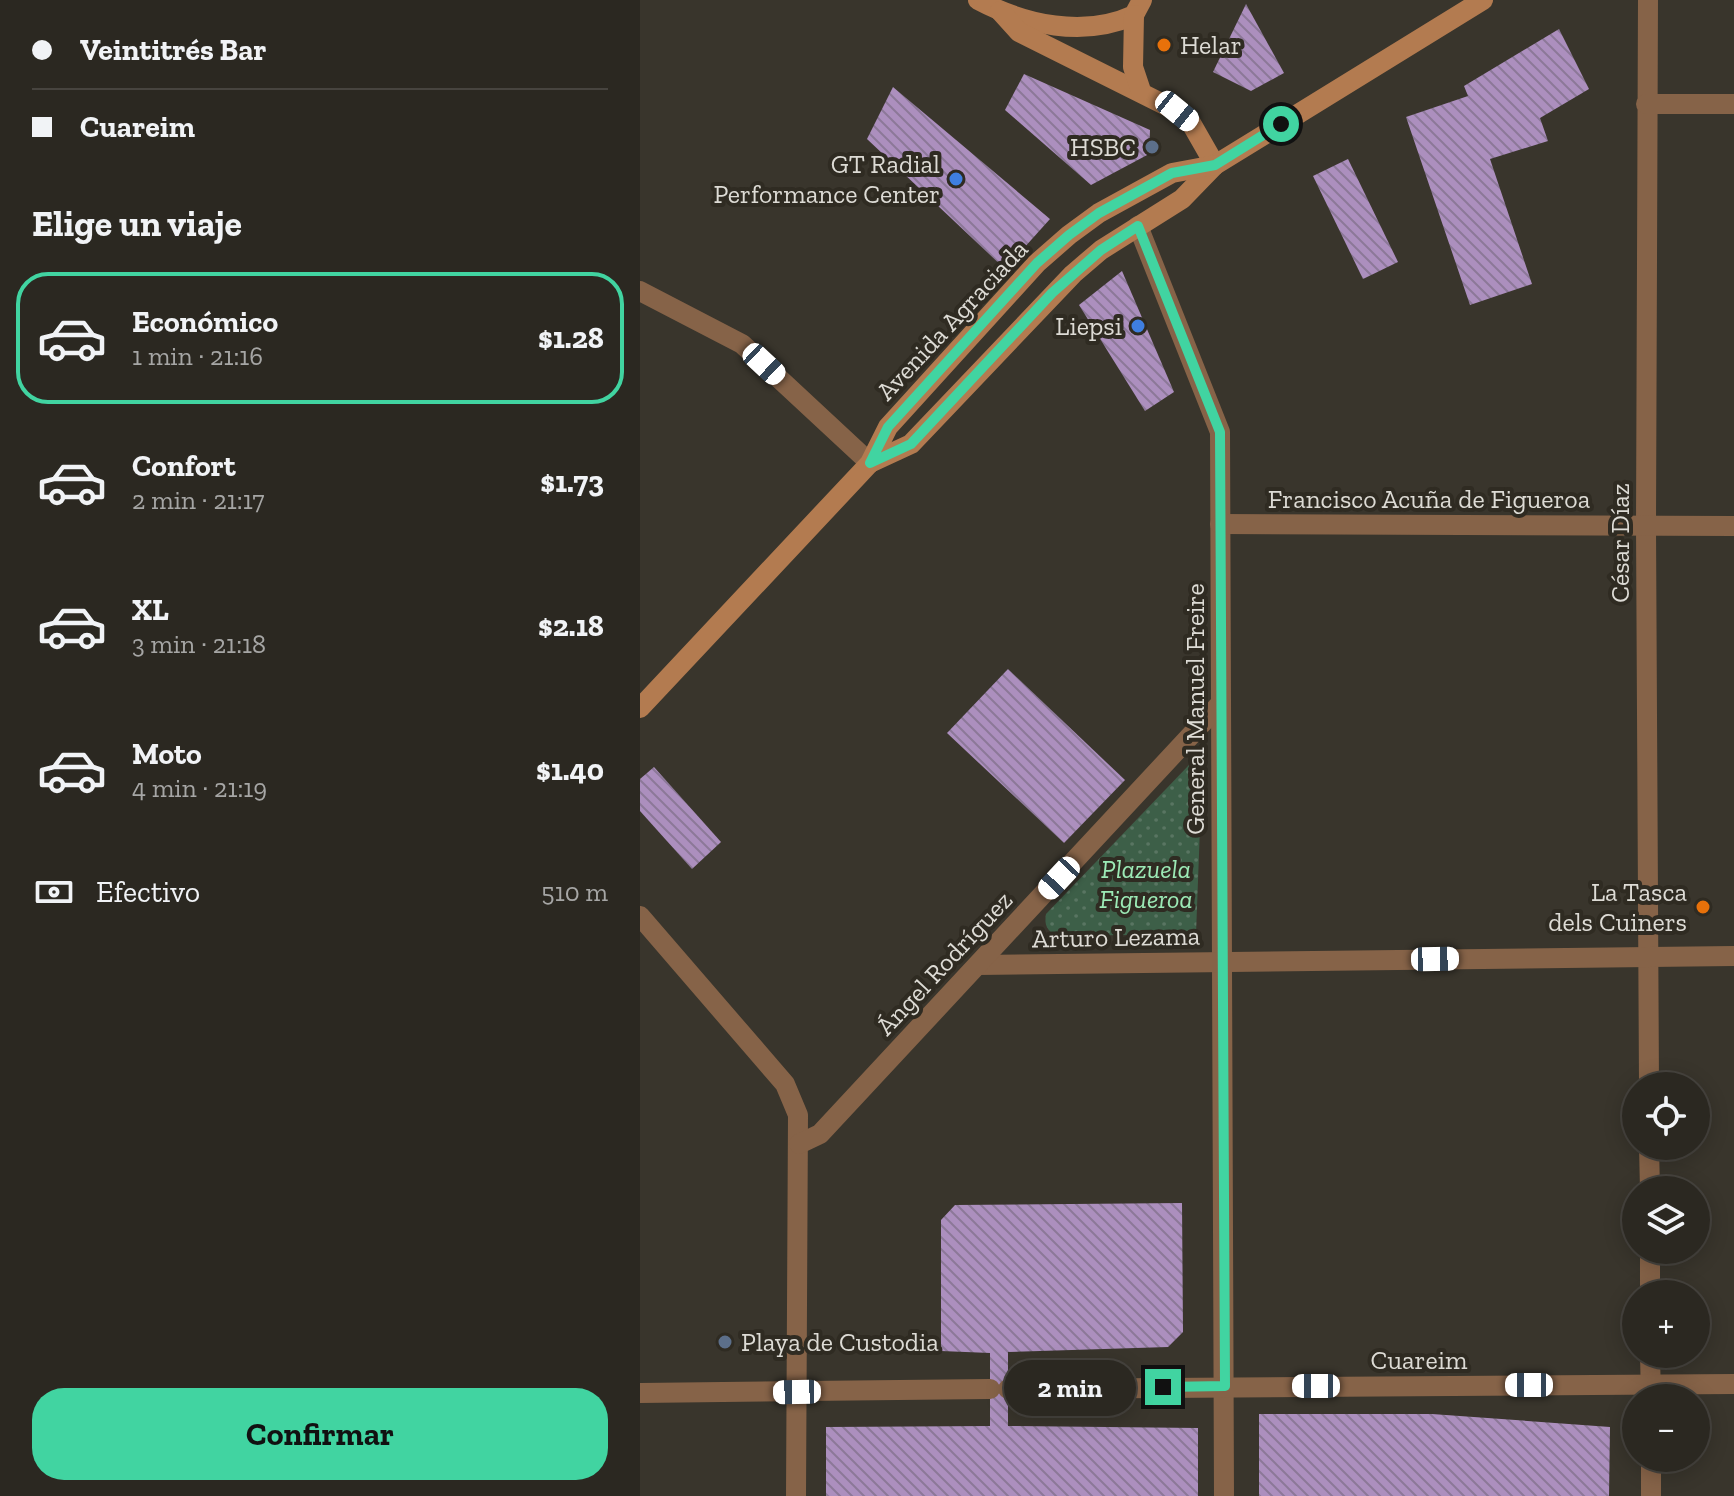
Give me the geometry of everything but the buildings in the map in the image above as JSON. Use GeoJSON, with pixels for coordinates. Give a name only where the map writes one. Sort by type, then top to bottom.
{"type":"FeatureCollection","features":[{"type":"Feature","properties":{"kind":"main road"},"geometry":{"type":"LineString","coordinates":[[978,0],[1000,11],[1053,25],[1104,26],[1138,8]]}},
{"type":"Feature","properties":{"kind":"main road","name":"Avenida Agraciada"},"geometry":{"type":"LineString","coordinates":[[870,463],[911,444],[1052,293],[1101,250],[1182,199],[1215,165],[1483,0]]}},
{"type":"Feature","properties":{"kind":"main road"},"geometry":{"type":"LineString","coordinates":[[1138,8],[1133,67],[1141,91]]}},
{"type":"Feature","properties":{"kind":"main road"},"geometry":{"type":"LineString","coordinates":[[1000,11],[1019,32],[1177,111],[1191,123],[1215,165]]}},
{"type":"Feature","properties":{"kind":"main road","name":"Avenida Agraciada"},"geometry":{"type":"LineString","coordinates":[[640,708],[870,463],[888,427],[1037,263],[1099,213],[1172,173],[1215,165]]}},
{"type":"Feature","properties":{"kind":"street","name":"César Díaz"},"geometry":{"type":"LineString","coordinates":[[1648,0],[1646,526],[1649,1072]]}},
{"type":"Feature","properties":{"kind":"street"},"geometry":{"type":"LineString","coordinates":[[1646,104],[1734,104]]}},
{"type":"Feature","properties":{"kind":"street","name":"General Manuel Freire"},"geometry":{"type":"LineString","coordinates":[[1138,226],[1220,432],[1224,1496]]}},
{"type":"Feature","properties":{"kind":"street"},"geometry":{"type":"LineString","coordinates":[[640,291],[742,344],[870,463]]}},
{"type":"Feature","properties":{"kind":"street","name":"Francisco Acuña de Figueroa"},"geometry":{"type":"LineString","coordinates":[[1220,524],[1734,526]]}},
{"type":"Feature","properties":{"kind":"street","name":"Ángel Rodríguez"},"geometry":{"type":"LineString","coordinates":[[799,1144],[820,1134],[1220,704]]}},
{"type":"Feature","properties":{"kind":"street"},"geometry":{"type":"LineString","coordinates":[[640,916],[785,1084],[798,1115],[796,1496]]}},
{"type":"Feature","properties":{"kind":"street","name":"Arturo Lezama"},"geometry":{"type":"LineString","coordinates":[[978,965],[1734,956]]}},
{"type":"Feature","properties":{"kind":"street","name":"Cuareim"},"geometry":{"type":"LineString","coordinates":[[1710,1386],[1734,1384]]}},
{"type":"Feature","properties":{"kind":"street","name":"Cuareim"},"geometry":{"type":"LineString","coordinates":[[640,1393],[1225,1386],[1622,1391]]}},
{"type":"Feature","properties":{"kind":"street"},"geometry":{"type":"LineString","coordinates":[[1651,1472],[1651,1496]]}},
{"type":"Feature","properties":{"kind":"green space","name":"Plazuela Figueroa"},"geometry":{"type":"Polygon","coordinates":[[[1189,765],[1202,774],[1196,934],[1057,936],[1051,932],[1046,924],[1046,914],[1189,765]]]}},
{"type":"Feature","properties":{"kind":"place","name":"Helar"},"geometry":{"type":"Point","coordinates":[1164,45]}},
{"type":"Feature","properties":{"kind":"place","name":"HSBC"},"geometry":{"type":"Point","coordinates":[1152,147]}},
{"type":"Feature","properties":{"kind":"place","name":"GT Radial Performance Center"},"geometry":{"type":"Point","coordinates":[956,179]}},
{"type":"Feature","properties":{"kind":"place","name":"Liepsi"},"geometry":{"type":"Point","coordinates":[1138,326]}},
{"type":"Feature","properties":{"kind":"place","name":"La Tasca dels Cuiners"},"geometry":{"type":"Point","coordinates":[1703,907]}},
{"type":"Feature","properties":{"kind":"place","name":"Playa de Custodia"},"geometry":{"type":"Point","coordinates":[725,1342]}},
{"type":"Feature","properties":{"kind":"route"},"geometry":{"type":"LineString","coordinates":[[1163,1387],[1225,1386],[1220,432],[1138,226],[1101,250],[1052,293],[911,444],[870,463],[888,427],[1037,263],[1069,235],[1099,213],[1172,173],[1215,165],[1281,124]]}}]}
